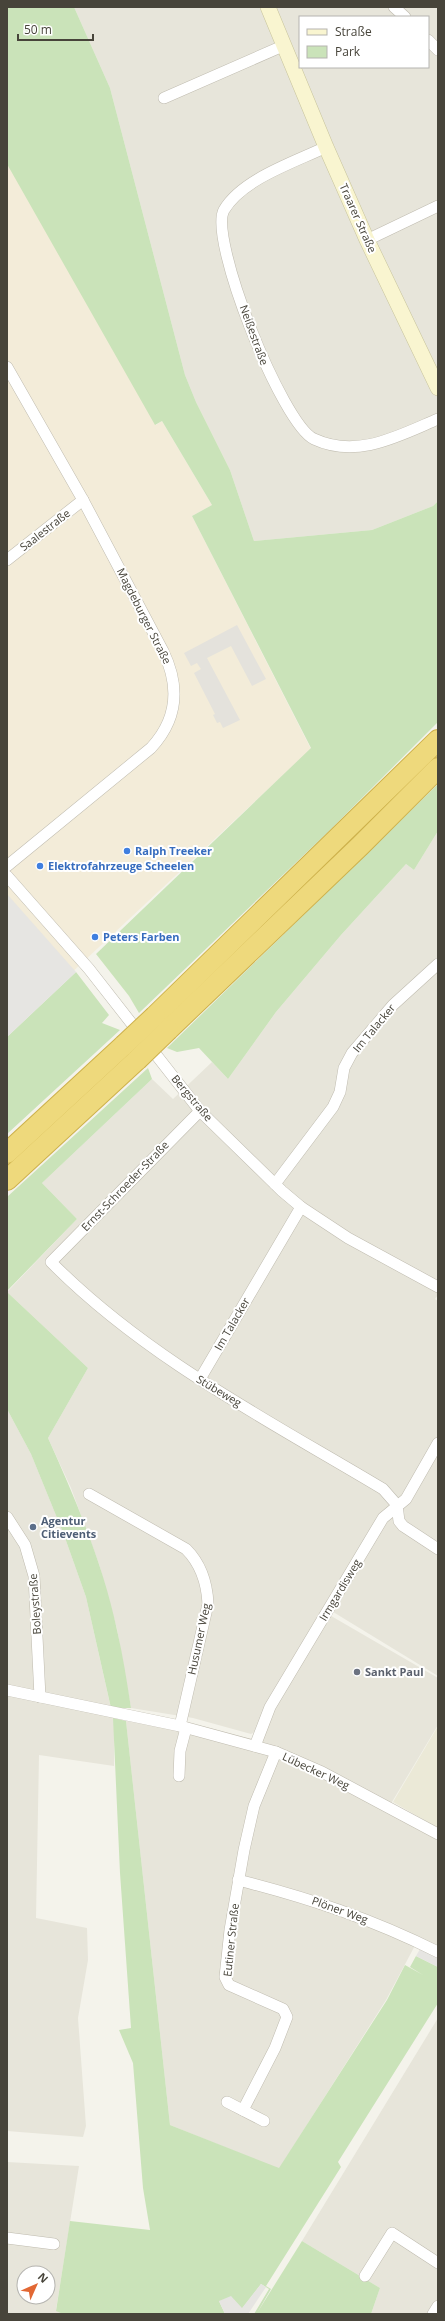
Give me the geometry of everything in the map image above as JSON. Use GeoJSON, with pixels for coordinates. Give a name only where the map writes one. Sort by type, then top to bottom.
{"type":"FeatureCollection","features":[{"type":"Feature","properties":{"kind":"highway"},"geometry":{"type":"LineString","coordinates":[[7,1180],[438,740]]}},
{"type":"Feature","properties":{"kind":"highway"},"geometry":{"type":"LineString","coordinates":[[161,1023],[354,852],[438,768]]}},
{"type":"Feature","properties":{"kind":"highway"},"geometry":{"type":"LineString","coordinates":[[7,1153],[130,1053]]}},
{"type":"Feature","properties":{"kind":"street"},"geometry":{"type":"LineString","coordinates":[[394,7],[403,16]]}},
{"type":"Feature","properties":{"kind":"street","name":"Traarer Straße"},"geometry":{"type":"LineString","coordinates":[[272,8],[285,45],[326,147],[367,240],[438,388]]}},
{"type":"Feature","properties":{"kind":"street"},"geometry":{"type":"LineString","coordinates":[[429,41],[438,50]]}},
{"type":"Feature","properties":{"kind":"street"},"geometry":{"type":"LineString","coordinates":[[164,98],[285,45]]}},
{"type":"Feature","properties":{"kind":"street","name":"Neißestraße"},"geometry":{"type":"LineString","coordinates":[[326,147],[259,179],[234,198],[223,211],[222,224],[232,270],[253,336],[267,371],[286,406],[312,438],[333,445],[357,448],[383,442],[438,419]]}},
{"type":"Feature","properties":{"kind":"street"},"geometry":{"type":"LineString","coordinates":[[367,240],[438,206]]}},
{"type":"Feature","properties":{"kind":"street","name":"Magdeburger Straße"},"geometry":{"type":"LineString","coordinates":[[7,367],[83,500],[171,667],[175,694],[174,709],[161,738],[151,748],[7,866]]}},
{"type":"Feature","properties":{"kind":"street","name":"Saalestraße"},"geometry":{"type":"LineString","coordinates":[[7,560],[83,500]]}},
{"type":"Feature","properties":{"kind":"street","name":"Bergstraße"},"geometry":{"type":"LineString","coordinates":[[7,876],[89,969],[200,1111],[274,1184],[301,1207],[348,1238],[438,1287]]}},
{"type":"Feature","properties":{"kind":"street","name":"Im Talacker"},"geometry":{"type":"LineString","coordinates":[[274,1184],[333,1107],[340,1092],[344,1068],[352,1053],[393,1005],[438,964]]}},
{"type":"Feature","properties":{"kind":"street","name":"Ernst-Schroeder-Straße"},"geometry":{"type":"LineString","coordinates":[[51,1262],[200,1111]]}},
{"type":"Feature","properties":{"kind":"street","name":"Im Talacker"},"geometry":{"type":"LineString","coordinates":[[200,1379],[301,1207]]}},
{"type":"Feature","properties":{"kind":"street","name":"Stübeweg"},"geometry":{"type":"LineString","coordinates":[[51,1262],[108,1315],[149,1346],[200,1379],[383,1489],[397,1505]]}},
{"type":"Feature","properties":{"kind":"street","name":"Irmgardisweg"},"geometry":{"type":"LineString","coordinates":[[254,1746],[270,1707],[383,1518],[406,1498],[438,1443]]}},
{"type":"Feature","properties":{"kind":"street","name":"Husumer Weg"},"geometry":{"type":"LineString","coordinates":[[89,1494],[186,1549],[197,1560],[203,1574],[208,1590],[208,1604],[183,1727]]}},
{"type":"Feature","properties":{"kind":"street"},"geometry":{"type":"LineString","coordinates":[[397,1505],[399,1521],[403,1526],[438,1549]]}},
{"type":"Feature","properties":{"kind":"street","name":"Boleystraße"},"geometry":{"type":"LineString","coordinates":[[7,1517],[25,1545],[34,1576],[40,1697]]}},
{"type":"Feature","properties":{"kind":"street","name":"Lübecker Weg"},"geometry":{"type":"LineString","coordinates":[[7,1690],[183,1727],[276,1752],[322,1772],[438,1834]]}},
{"type":"Feature","properties":{"kind":"street"},"geometry":{"type":"LineString","coordinates":[[179,1776],[183,1727]]}},
{"type":"Feature","properties":{"kind":"street","name":"Eutiner Straße"},"geometry":{"type":"LineString","coordinates":[[243,2110],[274,2048],[287,2017],[284,2009],[229,1985],[225,1977],[230,1930],[238,1880],[254,1806],[276,1752]]}},
{"type":"Feature","properties":{"kind":"street","name":"Plöner Weg"},"geometry":{"type":"LineString","coordinates":[[238,1880],[300,1896],[338,1908],[380,1924],[438,1952]]}},
{"type":"Feature","properties":{"kind":"street"},"geometry":{"type":"LineString","coordinates":[[227,2102],[264,2121]]}},
{"type":"Feature","properties":{"kind":"street"},"geometry":{"type":"LineString","coordinates":[[365,2276],[392,2233],[438,2263]]}},
{"type":"Feature","properties":{"kind":"street"},"geometry":{"type":"LineString","coordinates":[[7,2238],[54,2244]]}},
{"type":"Feature","properties":{"kind":"street"},"geometry":{"type":"LineString","coordinates":[[433,2314],[438,2306]]}},
{"type":"Feature","properties":{"kind":"shaded area"},"geometry":{"type":"Polygon","coordinates":[[[74,7],[438,7],[438,501],[433,506],[372,530],[254,541],[230,470],[196,402],[185,375],[110,88],[74,7]]]}},
{"type":"Feature","properties":{"kind":"shaded area"},"geometry":{"type":"Polygon","coordinates":[[[7,162],[156,425],[162,421],[212,505],[192,516],[311,749],[7,1033],[7,162]]]}},
{"type":"Feature","properties":{"kind":"shaded area"},"geometry":{"type":"Polygon","coordinates":[[[237,625],[266,679],[252,686],[231,646],[207,658],[240,720],[223,728],[220,722],[217,723],[213,715],[215,714],[194,673],[201,669],[197,663],[191,666],[184,653],[237,625]]]}},
{"type":"Feature","properties":{"kind":"shaded area"},"geometry":{"type":"Polygon","coordinates":[[[438,831],[438,1295],[435,1299],[438,1301],[438,1676],[325,1607],[256,1731],[251,1734],[193,1718],[131,1708],[117,1629],[99,1564],[71,1488],[48,1438],[88,1368],[7,1292],[77,1219],[42,1183],[152,1079],[173,1099],[212,1062],[228,1079],[276,1012],[341,935],[406,864],[414,870],[438,831]]]}},
{"type":"Feature","properties":{"kind":"shaded area"},"geometry":{"type":"Polygon","coordinates":[[[7,894],[76,972],[7,1037],[7,894]]]}},
{"type":"Feature","properties":{"kind":"shaded area"},"geometry":{"type":"Polygon","coordinates":[[[7,1409],[31,1454],[64,1535],[86,1597],[114,1722],[114,1766],[39,1755],[36,1918],[87,1928],[88,1960],[78,2018],[86,2126],[83,2137],[7,2131],[7,1409]]]}},
{"type":"Feature","properties":{"kind":"shaded area"},"geometry":{"type":"Polygon","coordinates":[[[326,1613],[438,1678],[438,1725],[386,1812],[438,1840],[438,1947],[419,1938],[386,2000],[279,2169],[170,2125],[126,1721],[255,1746],[326,1613]]]}},
{"type":"Feature","properties":{"kind":"shaded area"},"geometry":{"type":"Polygon","coordinates":[[[438,1726],[438,1828],[393,1802],[438,1726]]]}},
{"type":"Feature","properties":{"kind":"shaded area"},"geometry":{"type":"Polygon","coordinates":[[[420,1949],[438,1958],[438,1967],[416,1956],[420,1949]]]}},
{"type":"Feature","properties":{"kind":"shaded area"},"geometry":{"type":"Polygon","coordinates":[[[438,2018],[438,2314],[371,2314],[380,2288],[302,2241],[438,2018]]]}},
{"type":"Feature","properties":{"kind":"shaded area"},"geometry":{"type":"Polygon","coordinates":[[[7,2162],[79,2166],[56,2310],[63,2314],[7,2314],[7,2162]]]}},
{"type":"Feature","properties":{"kind":"shaded area"},"geometry":{"type":"Polygon","coordinates":[[[261,2284],[266,2287],[248,2314],[225,2314],[219,2301],[231,2296],[242,2308],[261,2284]]]}},
{"type":"Feature","properties":{"kind":"green space"},"geometry":{"type":"Polygon","coordinates":[[[7,7],[74,7],[110,88],[185,375],[196,402],[230,470],[254,541],[372,530],[433,506],[438,501],[438,722],[331,829],[139,1013],[129,996],[96,954],[311,748],[192,516],[212,505],[162,421],[155,425],[7,164],[7,7]]]}},
{"type":"Feature","properties":{"kind":"green space"},"geometry":{"type":"Polygon","coordinates":[[[438,784],[438,831],[414,870],[406,864],[341,935],[276,1012],[228,1079],[199,1048],[177,1052],[167,1048],[438,784]]]}},
{"type":"Feature","properties":{"kind":"green space"},"geometry":{"type":"Polygon","coordinates":[[[76,972],[109,1015],[102,1023],[120,1030],[7,1134],[7,1037],[76,972]]]}},
{"type":"Feature","properties":{"kind":"green space"},"geometry":{"type":"Polygon","coordinates":[[[148,1068],[152,1079],[42,1183],[77,1219],[7,1291],[7,1197],[148,1068]]]}},
{"type":"Feature","properties":{"kind":"green space"},"geometry":{"type":"Polygon","coordinates":[[[7,1292],[88,1368],[48,1438],[88,1532],[104,1581],[119,1640],[131,1708],[111,1708],[86,1597],[64,1535],[31,1454],[7,1409],[7,1292]]]}},
{"type":"Feature","properties":{"kind":"green space"},"geometry":{"type":"Polygon","coordinates":[[[113,1718],[126,1721],[170,2125],[279,2168],[387,2000],[405,1965],[423,1975],[410,1967],[416,1956],[438,1967],[438,2003],[338,2162],[341,2167],[266,2286],[271,2289],[257,2313],[302,2241],[380,2288],[371,2314],[254,2314],[269,2289],[261,2284],[242,2309],[219,2301],[225,2314],[63,2314],[56,2311],[70,2221],[150,2230],[143,2188],[133,2063],[119,2030],[131,2028],[120,1873],[113,1718]]]}},
{"type":"Feature","properties":{"kind":"place","name":"Ralph Treeker"},"geometry":{"type":"Point","coordinates":[127,851]}},
{"type":"Feature","properties":{"kind":"place","name":"Elektrofahrzeuge Scheelen"},"geometry":{"type":"Point","coordinates":[40,866]}},
{"type":"Feature","properties":{"kind":"place","name":"Peters Farben"},"geometry":{"type":"Point","coordinates":[95,937]}},
{"type":"Feature","properties":{"kind":"place","name":"Agentur Citievents"},"geometry":{"type":"Point","coordinates":[33,1527]}},
{"type":"Feature","properties":{"kind":"place","name":"Sankt Paul"},"geometry":{"type":"Point","coordinates":[357,1672]}}]}
